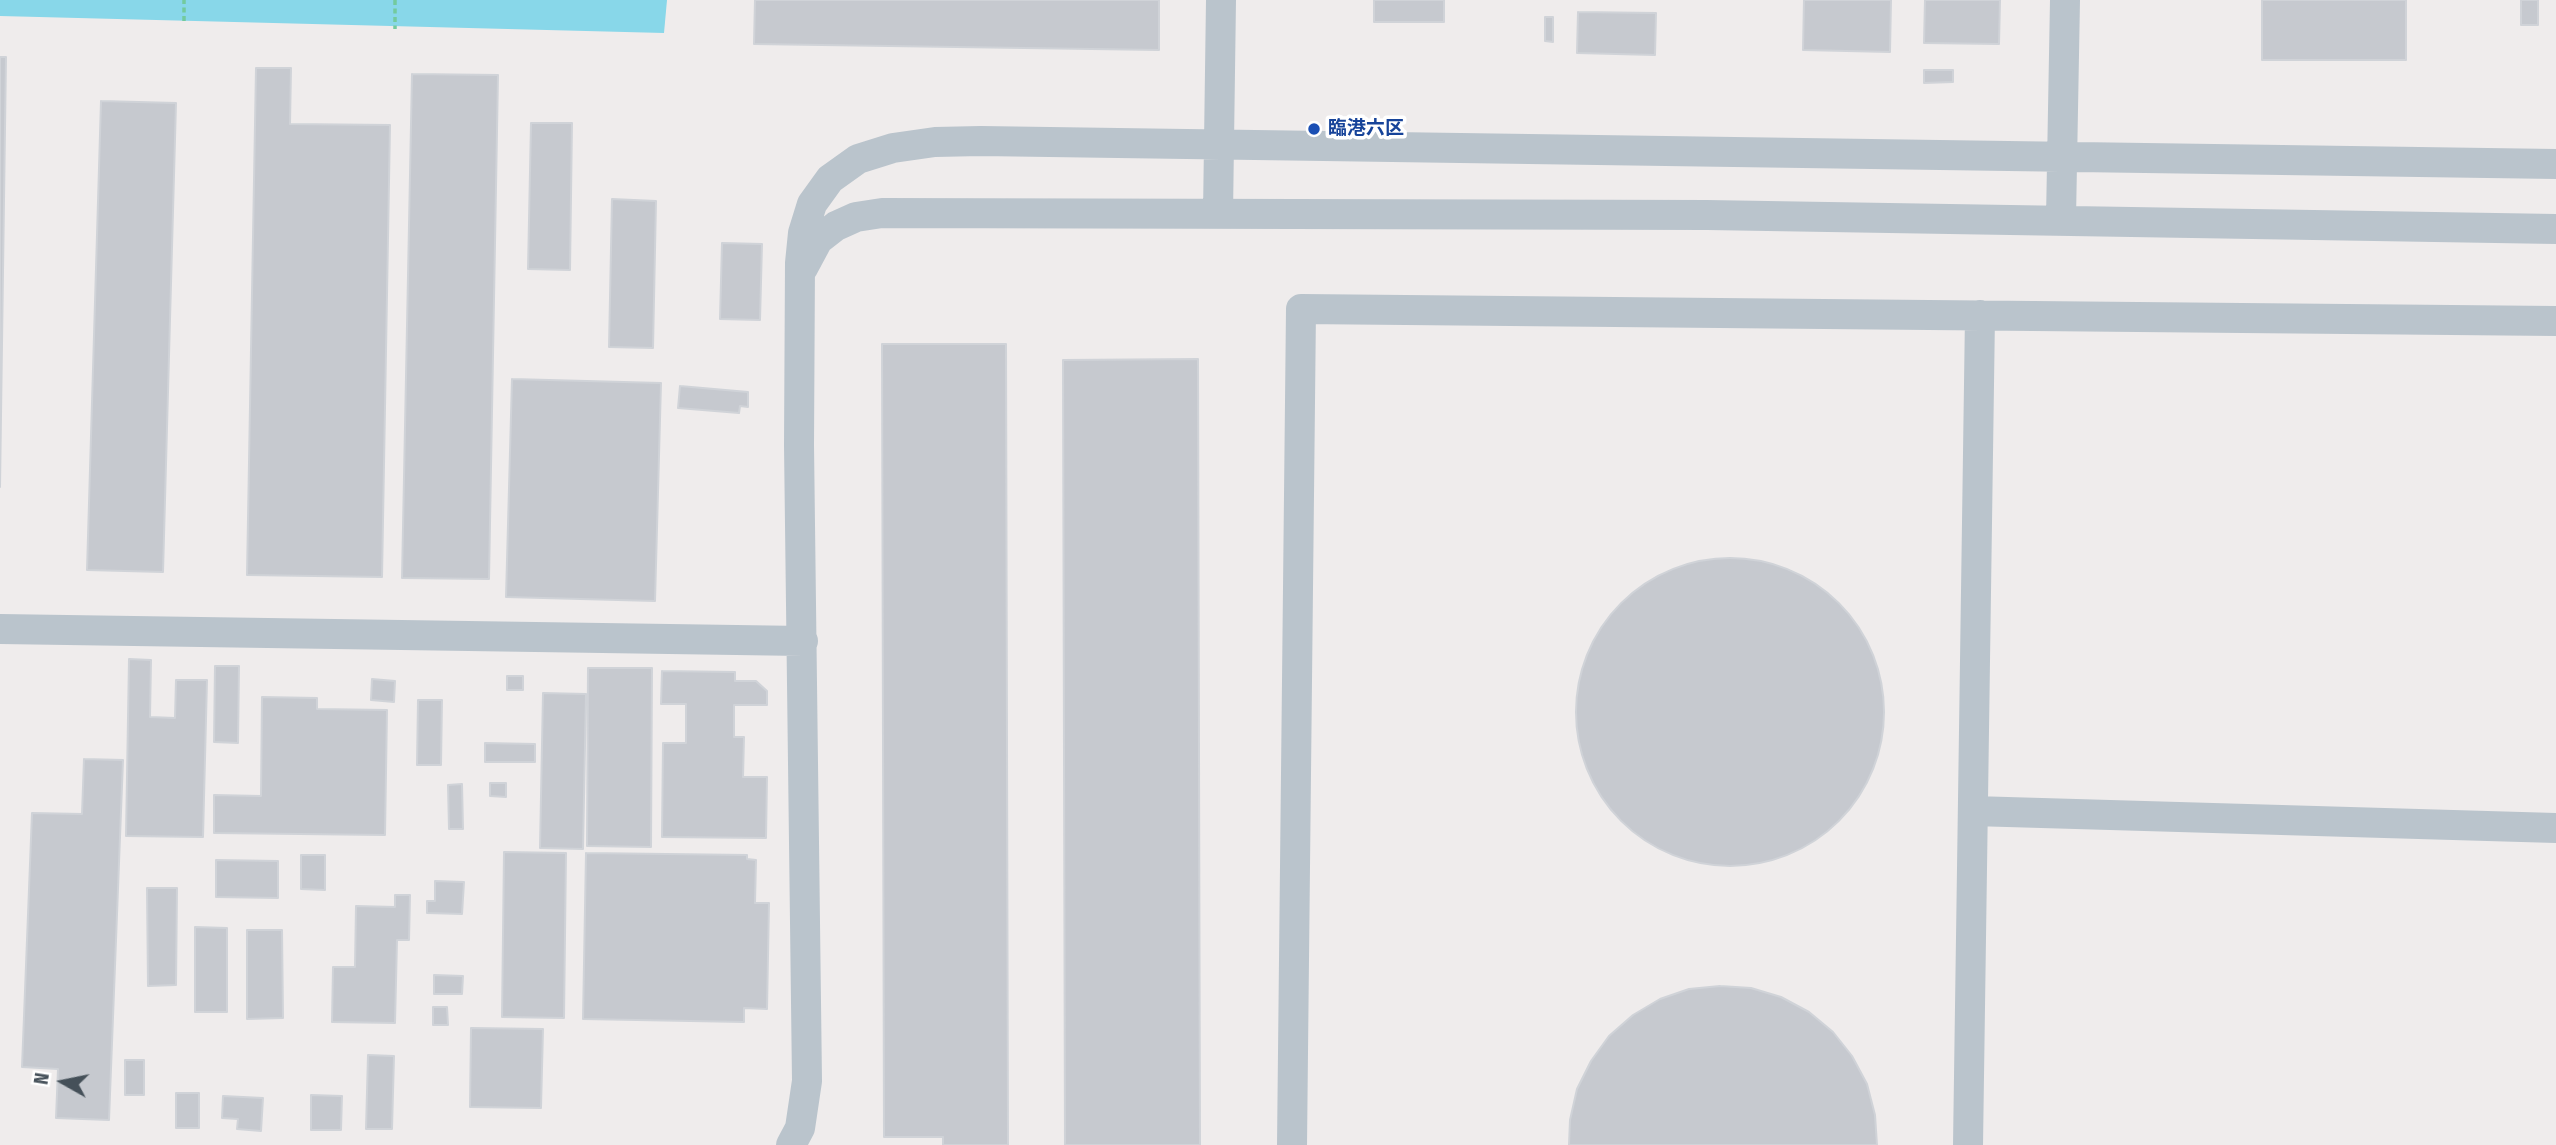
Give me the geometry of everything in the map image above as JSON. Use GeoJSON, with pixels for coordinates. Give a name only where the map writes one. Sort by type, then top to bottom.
{"type":"FeatureCollection","features":[{"type":"Feature","properties":{"kind":"street"},"geometry":{"type":"LineString","coordinates":[[1218,214],[1221,0]]}},
{"type":"Feature","properties":{"kind":"street"},"geometry":{"type":"LineString","coordinates":[[2061,219],[2065,0]]}},
{"type":"Feature","properties":{"kind":"street"},"geometry":{"type":"LineString","coordinates":[[791,1145],[800,1128],[807,1082],[799,445],[800,277],[803,233],[812,204],[830,179],[858,159],[893,148],[935,142],[981,141],[2556,164]]}},
{"type":"Feature","properties":{"kind":"street"},"geometry":{"type":"LineString","coordinates":[[800,277],[818,240],[836,226],[856,217],[882,213],[1707,215],[2556,229]]}},
{"type":"Feature","properties":{"kind":"street"},"geometry":{"type":"LineString","coordinates":[[1292,1145],[1301,309],[2556,321]]}},
{"type":"Feature","properties":{"kind":"street"},"geometry":{"type":"LineString","coordinates":[[1968,1145],[1980,315]]}},
{"type":"Feature","properties":{"kind":"street"},"geometry":{"type":"LineString","coordinates":[[9,629],[803,641]]}},
{"type":"Feature","properties":{"kind":"street"},"geometry":{"type":"LineString","coordinates":[[1973,811],[2556,828]]}},
{"type":"Feature","properties":{"kind":"path"},"geometry":{"type":"LineString","coordinates":[[184,0],[184,21]]}},
{"type":"Feature","properties":{"kind":"path"},"geometry":{"type":"LineString","coordinates":[[395,0],[395,29]]}},
{"type":"Feature","properties":{"kind":"water"},"geometry":{"type":"Polygon","coordinates":[[[0,0],[667,0],[664,33],[0,16],[0,0]]]}},
{"type":"Feature","properties":{"kind":"building"},"geometry":{"type":"Polygon","coordinates":[[[755,0],[1159,0],[1159,50],[754,44],[755,0]]]}},
{"type":"Feature","properties":{"kind":"building"},"geometry":{"type":"Polygon","coordinates":[[[1374,0],[1444,0],[1444,22],[1374,22],[1374,0]]]}},
{"type":"Feature","properties":{"kind":"building"},"geometry":{"type":"Polygon","coordinates":[[[1804,0],[1891,0],[1890,52],[1803,50],[1804,0]]]}},
{"type":"Feature","properties":{"kind":"building"},"geometry":{"type":"Polygon","coordinates":[[[1925,0],[2000,0],[1999,44],[1924,43],[1925,0]]]}},
{"type":"Feature","properties":{"kind":"building"},"geometry":{"type":"Polygon","coordinates":[[[2262,0],[2406,0],[2406,60],[2262,60],[2262,0]]]}},
{"type":"Feature","properties":{"kind":"building"},"geometry":{"type":"Polygon","coordinates":[[[2521,0],[2538,0],[2538,25],[2521,25],[2521,0]]]}},
{"type":"Feature","properties":{"kind":"building"},"geometry":{"type":"Polygon","coordinates":[[[1578,12],[1656,13],[1655,55],[1577,53],[1578,12]]]}},
{"type":"Feature","properties":{"kind":"building"},"geometry":{"type":"Polygon","coordinates":[[[1545,17],[1553,17],[1553,42],[1545,41],[1545,17]]]}},
{"type":"Feature","properties":{"kind":"building"},"geometry":{"type":"Polygon","coordinates":[[[0,57],[6,57],[0,487],[0,57]]]}},
{"type":"Feature","properties":{"kind":"building"},"geometry":{"type":"Polygon","coordinates":[[[256,68],[291,68],[290,124],[390,125],[382,577],[247,575],[256,68]]]}},
{"type":"Feature","properties":{"kind":"building"},"geometry":{"type":"Polygon","coordinates":[[[1924,70],[1953,70],[1953,82],[1924,83],[1924,70]]]}},
{"type":"Feature","properties":{"kind":"building"},"geometry":{"type":"Polygon","coordinates":[[[412,74],[498,75],[489,579],[402,578],[412,74]]]}},
{"type":"Feature","properties":{"kind":"building"},"geometry":{"type":"Polygon","coordinates":[[[101,101],[176,103],[163,572],[87,570],[101,101]]]}},
{"type":"Feature","properties":{"kind":"building"},"geometry":{"type":"Polygon","coordinates":[[[531,123],[572,123],[570,270],[528,269],[531,123]]]}},
{"type":"Feature","properties":{"kind":"building"},"geometry":{"type":"Polygon","coordinates":[[[612,199],[656,201],[653,348],[609,347],[612,199]]]}},
{"type":"Feature","properties":{"kind":"building"},"geometry":{"type":"Polygon","coordinates":[[[722,243],[762,244],[760,320],[720,319],[722,243]]]}},
{"type":"Feature","properties":{"kind":"building"},"geometry":{"type":"Polygon","coordinates":[[[882,344],[1006,344],[1008,1145],[943,1145],[943,1137],[884,1137],[882,344]]]}},
{"type":"Feature","properties":{"kind":"building"},"geometry":{"type":"Polygon","coordinates":[[[1198,359],[1200,1145],[1065,1145],[1063,360],[1198,359]]]}},
{"type":"Feature","properties":{"kind":"building"},"geometry":{"type":"Polygon","coordinates":[[[512,379],[661,383],[655,601],[506,597],[512,379]]]}},
{"type":"Feature","properties":{"kind":"building"},"geometry":{"type":"Polygon","coordinates":[[[680,386],[748,392],[748,407],[740,406],[739,413],[678,408],[680,386]]]}},
{"type":"Feature","properties":{"kind":"building"},"geometry":{"type":"Polygon","coordinates":[[[1730,558],[1760,561],[1789,570],[1816,584],[1839,603],[1858,626],[1872,653],[1881,682],[1884,712],[1881,742],[1872,771],[1858,798],[1839,821],[1816,840],[1789,854],[1760,863],[1730,866],[1700,863],[1671,854],[1644,840],[1621,821],[1602,798],[1588,771],[1579,742],[1576,712],[1579,682],[1588,653],[1602,626],[1621,603],[1644,584],[1671,570],[1700,561],[1730,558]]]}},
{"type":"Feature","properties":{"kind":"building"},"geometry":{"type":"Polygon","coordinates":[[[129,659],[151,660],[150,717],[175,718],[176,680],[207,680],[203,837],[126,836],[129,659]]]}},
{"type":"Feature","properties":{"kind":"building"},"geometry":{"type":"Polygon","coordinates":[[[215,666],[239,666],[238,743],[214,742],[215,666]]]}},
{"type":"Feature","properties":{"kind":"building"},"geometry":{"type":"Polygon","coordinates":[[[588,668],[652,668],[651,847],[587,846],[588,668]]]}},
{"type":"Feature","properties":{"kind":"building"},"geometry":{"type":"Polygon","coordinates":[[[662,671],[735,672],[735,681],[756,681],[767,691],[767,705],[734,705],[734,737],[744,737],[743,777],[767,777],[766,838],[662,837],[663,743],[686,743],[686,704],[661,704],[662,671]]]}},
{"type":"Feature","properties":{"kind":"building"},"geometry":{"type":"Polygon","coordinates":[[[507,676],[523,676],[523,690],[507,690],[507,676]]]}},
{"type":"Feature","properties":{"kind":"building"},"geometry":{"type":"Polygon","coordinates":[[[372,679],[395,681],[394,702],[371,700],[372,679]]]}},
{"type":"Feature","properties":{"kind":"building"},"geometry":{"type":"Polygon","coordinates":[[[543,693],[586,694],[583,849],[540,848],[543,693]]]}},
{"type":"Feature","properties":{"kind":"building"},"geometry":{"type":"Polygon","coordinates":[[[262,697],[317,698],[317,709],[387,710],[385,835],[214,833],[214,795],[261,796],[262,697]]]}},
{"type":"Feature","properties":{"kind":"building"},"geometry":{"type":"Polygon","coordinates":[[[418,700],[442,700],[441,765],[417,765],[418,700]]]}},
{"type":"Feature","properties":{"kind":"building"},"geometry":{"type":"Polygon","coordinates":[[[485,743],[535,744],[535,762],[485,762],[485,743]]]}},
{"type":"Feature","properties":{"kind":"building"},"geometry":{"type":"Polygon","coordinates":[[[84,759],[123,760],[109,1120],[56,1118],[58,1069],[22,1067],[32,813],[82,814],[84,759]]]}},
{"type":"Feature","properties":{"kind":"building"},"geometry":{"type":"Polygon","coordinates":[[[490,783],[506,783],[506,797],[490,796],[490,783]]]}},
{"type":"Feature","properties":{"kind":"building"},"geometry":{"type":"Polygon","coordinates":[[[462,784],[463,829],[449,829],[448,785],[462,784]]]}},
{"type":"Feature","properties":{"kind":"building"},"geometry":{"type":"Polygon","coordinates":[[[504,852],[566,853],[564,1018],[502,1017],[504,852]]]}},
{"type":"Feature","properties":{"kind":"building"},"geometry":{"type":"Polygon","coordinates":[[[586,853],[747,855],[747,859],[756,860],[755,903],[769,903],[767,1009],[744,1008],[744,1022],[583,1019],[586,853]]]}},
{"type":"Feature","properties":{"kind":"building"},"geometry":{"type":"Polygon","coordinates":[[[301,855],[325,855],[325,890],[301,889],[301,855]]]}},
{"type":"Feature","properties":{"kind":"building"},"geometry":{"type":"Polygon","coordinates":[[[216,860],[278,861],[278,898],[216,897],[216,860]]]}},
{"type":"Feature","properties":{"kind":"building"},"geometry":{"type":"Polygon","coordinates":[[[435,881],[464,882],[462,914],[427,913],[427,901],[435,901],[435,881]]]}},
{"type":"Feature","properties":{"kind":"building"},"geometry":{"type":"Polygon","coordinates":[[[147,888],[177,888],[176,985],[148,986],[147,888]]]}},
{"type":"Feature","properties":{"kind":"building"},"geometry":{"type":"Polygon","coordinates":[[[395,895],[410,895],[409,940],[397,940],[395,1023],[332,1022],[333,967],[355,967],[356,906],[395,907],[395,895]]]}},
{"type":"Feature","properties":{"kind":"building"},"geometry":{"type":"Polygon","coordinates":[[[195,927],[227,928],[227,1012],[195,1012],[195,927]]]}},
{"type":"Feature","properties":{"kind":"building"},"geometry":{"type":"Polygon","coordinates":[[[247,930],[282,930],[283,1018],[247,1019],[247,930]]]}},
{"type":"Feature","properties":{"kind":"building"},"geometry":{"type":"Polygon","coordinates":[[[434,975],[463,976],[462,994],[434,994],[434,975]]]}},
{"type":"Feature","properties":{"kind":"building"},"geometry":{"type":"Polygon","coordinates":[[[1720,986],[1751,988],[1781,997],[1809,1012],[1833,1032],[1852,1056],[1867,1084],[1875,1115],[1877,1145],[1569,1145],[1570,1120],[1577,1089],[1591,1061],[1609,1036],[1633,1015],[1660,999],[1689,989],[1720,986]]]}},
{"type":"Feature","properties":{"kind":"building"},"geometry":{"type":"Polygon","coordinates":[[[433,1007],[447,1007],[448,1025],[433,1025],[433,1007]]]}},
{"type":"Feature","properties":{"kind":"building"},"geometry":{"type":"Polygon","coordinates":[[[471,1028],[543,1029],[541,1108],[470,1107],[471,1028]]]}},
{"type":"Feature","properties":{"kind":"building"},"geometry":{"type":"Polygon","coordinates":[[[368,1055],[394,1056],[392,1129],[366,1129],[368,1055]]]}},
{"type":"Feature","properties":{"kind":"building"},"geometry":{"type":"Polygon","coordinates":[[[125,1060],[144,1060],[144,1095],[125,1095],[125,1060]]]}},
{"type":"Feature","properties":{"kind":"building"},"geometry":{"type":"Polygon","coordinates":[[[176,1093],[199,1093],[199,1128],[176,1128],[176,1093]]]}},
{"type":"Feature","properties":{"kind":"building"},"geometry":{"type":"Polygon","coordinates":[[[311,1095],[342,1096],[341,1130],[311,1130],[311,1095]]]}},
{"type":"Feature","properties":{"kind":"building"},"geometry":{"type":"Polygon","coordinates":[[[223,1096],[263,1098],[261,1131],[237,1129],[238,1119],[222,1118],[223,1096]]]}},
{"type":"Feature","properties":{"kind":"place","name":"臨港六区"},"geometry":{"type":"Point","coordinates":[1314,129]}}]}
